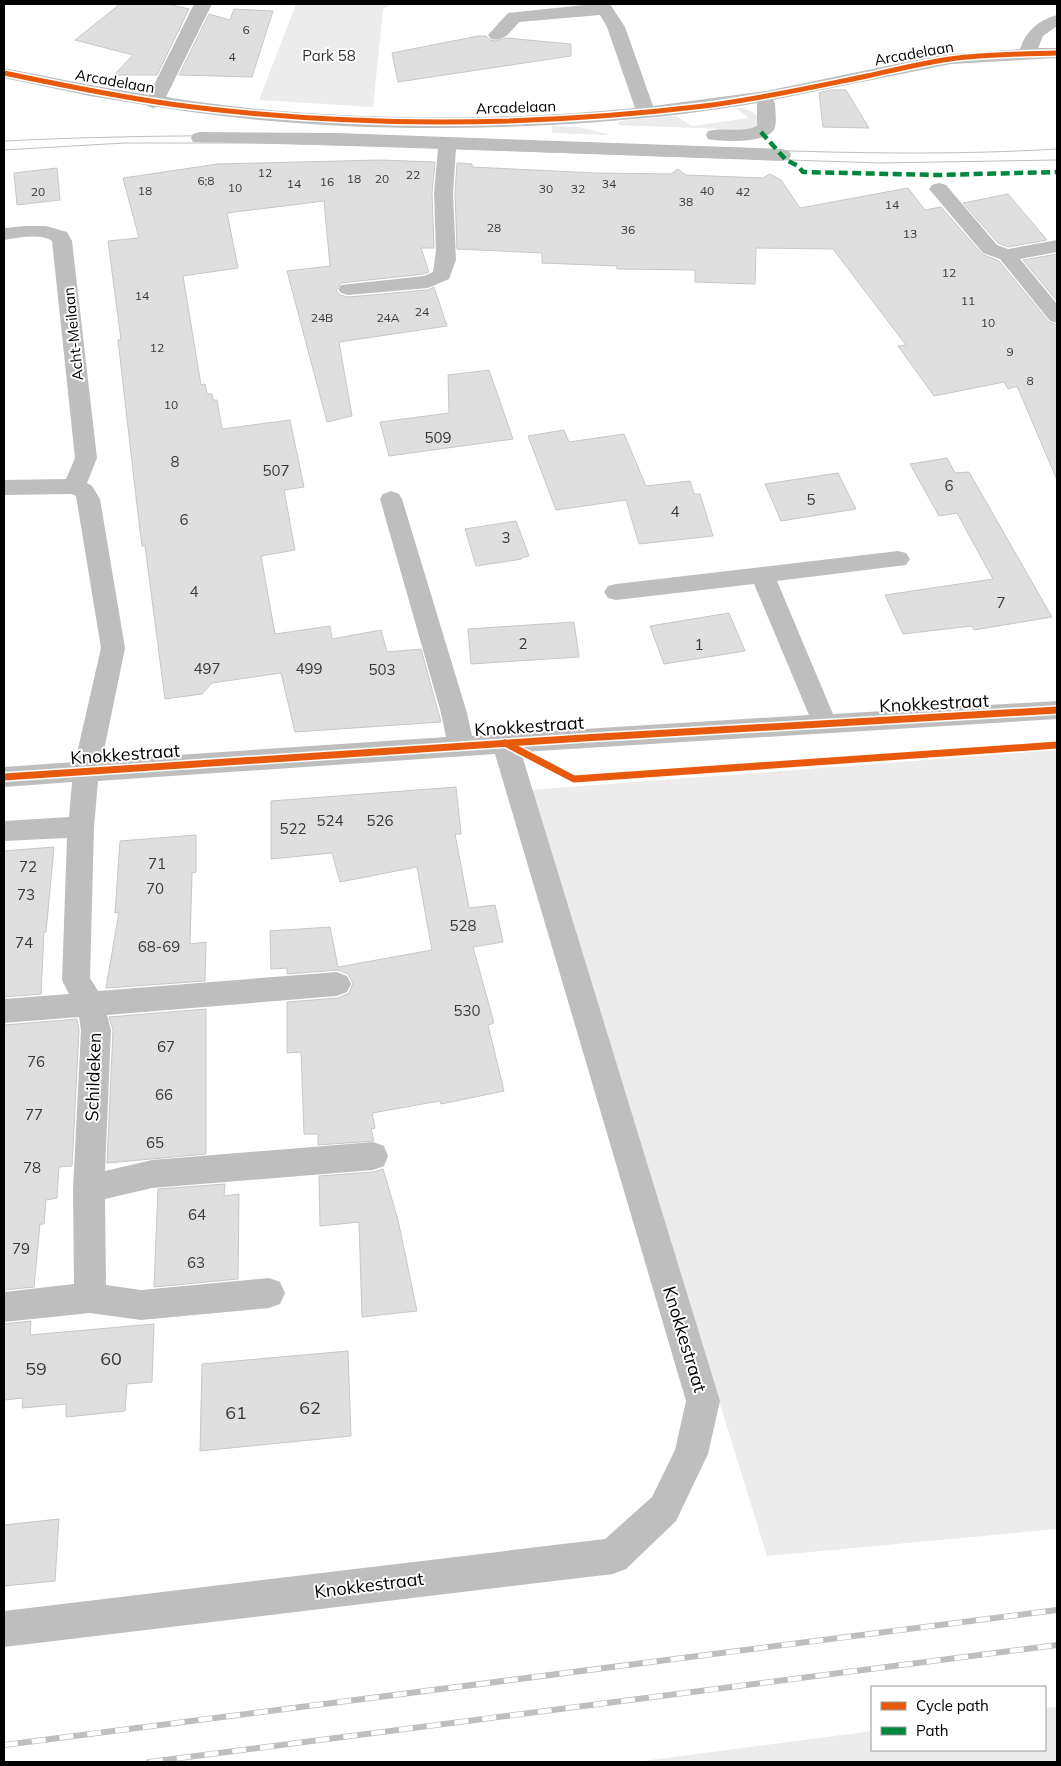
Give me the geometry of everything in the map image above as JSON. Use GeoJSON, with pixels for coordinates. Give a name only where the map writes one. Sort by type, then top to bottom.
{"type":"FeatureCollection","features":[{"type":"Feature","properties":{"kind":"street"},"geometry":{"type":"LineString","coordinates":[[153,103],[161,91],[203,4]]}},
{"type":"Feature","properties":{"kind":"street"},"geometry":{"type":"LineString","coordinates":[[497,35],[514,17],[603,6],[616,27],[646,113]]}},
{"type":"Feature","properties":{"kind":"street"},"geometry":{"type":"LineString","coordinates":[[1027,54],[1031,38],[1037,30],[1057,20]]}},
{"type":"Feature","properties":{"kind":"street","name":"Arcadelaan"},"geometry":{"type":"LineString","coordinates":[[4,73],[153,103],[279,116],[448,122],[511,122],[646,113],[761,97],[950,59],[1057,53]]}},
{"type":"Feature","properties":{"kind":"street"},"geometry":{"type":"LineString","coordinates":[[694,134],[741,136],[761,132],[768,123],[766,103],[761,97]]}},
{"type":"Feature","properties":{"kind":"street"},"geometry":{"type":"LineString","coordinates":[[276,140],[279,116]]}},
{"type":"Feature","properties":{"kind":"street"},"geometry":{"type":"LineString","coordinates":[[598,117],[601,123],[611,129],[628,132]]}},
{"type":"Feature","properties":{"kind":"street"},"geometry":{"type":"LineString","coordinates":[[200,138],[448,143],[782,155]]}},
{"type":"Feature","properties":{"kind":"street"},"geometry":{"type":"LineString","coordinates":[[348,289],[428,282],[442,275],[447,264],[444,210],[445,163],[448,143]]}},
{"type":"Feature","properties":{"kind":"street"},"geometry":{"type":"LineString","coordinates":[[940,189],[990,250],[1008,255],[1057,246]]}},
{"type":"Feature","properties":{"kind":"street","name":"Acht-Meilaan"},"geometry":{"type":"LineString","coordinates":[[4,234],[30,231],[48,232],[60,236],[62,241],[86,458],[74,486]]}},
{"type":"Feature","properties":{"kind":"street"},"geometry":{"type":"LineString","coordinates":[[1008,255],[1057,317]]}},
{"type":"Feature","properties":{"kind":"street"},"geometry":{"type":"LineString","coordinates":[[4,488],[74,486],[84,491],[89,499],[113,648],[86,772]]}},
{"type":"Feature","properties":{"kind":"street"},"geometry":{"type":"LineString","coordinates":[[391,499],[454,713],[461,746]]}},
{"type":"Feature","properties":{"kind":"street"},"geometry":{"type":"LineString","coordinates":[[616,592],[898,559]]}},
{"type":"Feature","properties":{"kind":"street"},"geometry":{"type":"LineString","coordinates":[[762,574],[825,724]]}},
{"type":"Feature","properties":{"kind":"street","name":"Knokkestraat"},"geometry":{"type":"LineString","coordinates":[[4,778],[505,743],[1057,710]]}},
{"type":"Feature","properties":{"kind":"street","name":"Knokkestraat"},"geometry":{"type":"LineString","coordinates":[[4,1629],[613,1556],[664,1509],[691,1454],[703,1401],[505,743]]}},
{"type":"Feature","properties":{"kind":"street","name":"Schildeken"},"geometry":{"type":"LineString","coordinates":[[86,772],[80,827],[76,980],[90,1003],[96,1030],[89,1189],[90,1298]]}},
{"type":"Feature","properties":{"kind":"street"},"geometry":{"type":"LineString","coordinates":[[4,831],[80,827]]}},
{"type":"Feature","properties":{"kind":"street"},"geometry":{"type":"LineString","coordinates":[[4,1010],[337,984]]}},
{"type":"Feature","properties":{"kind":"street"},"geometry":{"type":"LineString","coordinates":[[89,1189],[152,1174],[373,1156]]}},
{"type":"Feature","properties":{"kind":"street"},"geometry":{"type":"LineString","coordinates":[[4,1307],[90,1298],[141,1305],[269,1293]]}},
{"type":"Feature","properties":{"kind":"green space","name":"Park 58"},"geometry":{"type":"Polygon","coordinates":[[[296,4],[391,4],[383,10],[373,107],[259,100],[296,4]]]}},
{"type":"Feature","properties":{"kind":"green space"},"geometry":{"type":"Polygon","coordinates":[[[734,107],[755,113],[760,119],[757,126],[747,130],[618,125],[619,121],[676,116],[692,126],[749,118],[734,107]]]}},
{"type":"Feature","properties":{"kind":"green space"},"geometry":{"type":"Polygon","coordinates":[[[552,126],[578,127],[611,135],[552,133],[552,126]]]}},
{"type":"Feature","properties":{"kind":"green space"},"geometry":{"type":"Polygon","coordinates":[[[1057,750],[1057,1529],[767,1556],[530,790],[1057,750]]]}},
{"type":"Feature","properties":{"kind":"green space"},"geometry":{"type":"Polygon","coordinates":[[[1057,1707],[1057,1762],[635,1762],[871,1731],[871,1751],[1046,1751],[1046,1708],[1057,1707]]]}},
{"type":"Feature","properties":{"kind":"building"},"geometry":{"type":"Polygon","coordinates":[[[120,4],[168,4],[189,9],[157,75],[114,75],[133,55],[75,40],[120,4]]]}},
{"type":"Feature","properties":{"kind":"building"},"geometry":{"type":"Polygon","coordinates":[[[234,9],[273,11],[252,77],[179,75],[209,14],[230,20],[234,9]]]}},
{"type":"Feature","properties":{"kind":"building"},"geometry":{"type":"Polygon","coordinates":[[[486,36],[490,40],[495,41],[506,38],[571,44],[571,56],[398,82],[392,53],[486,36]]]}},
{"type":"Feature","properties":{"kind":"building"},"geometry":{"type":"Polygon","coordinates":[[[830,90],[846,90],[869,128],[823,127],[819,93],[830,90]]]}},
{"type":"Feature","properties":{"kind":"building"},"geometry":{"type":"Polygon","coordinates":[[[380,160],[435,162],[432,193],[434,248],[421,248],[429,272],[341,283],[336,290],[340,295],[348,297],[428,290],[434,287],[447,326],[339,342],[352,416],[327,422],[287,271],[330,266],[324,201],[227,213],[238,268],[183,276],[201,385],[205,384],[207,394],[212,394],[213,400],[217,400],[222,429],[290,420],[304,487],[284,490],[295,550],[261,556],[275,634],[330,626],[332,639],[381,630],[387,652],[421,649],[441,722],[295,732],[281,673],[212,683],[202,694],[165,699],[145,546],[142,546],[138,514],[118,340],[121,340],[108,241],[139,238],[123,178],[218,164],[380,160]]]}},
{"type":"Feature","properties":{"kind":"building"},"geometry":{"type":"Polygon","coordinates":[[[457,163],[472,164],[472,167],[596,173],[671,174],[678,169],[686,175],[763,178],[770,174],[781,180],[800,208],[908,188],[925,210],[941,207],[982,254],[999,261],[1049,322],[1057,325],[1057,480],[1017,386],[1008,389],[1004,382],[934,396],[898,346],[906,345],[833,249],[756,248],[755,284],[695,282],[695,270],[617,269],[617,266],[542,263],[542,253],[457,249],[455,193],[457,163]]]}},
{"type":"Feature","properties":{"kind":"building"},"geometry":{"type":"Polygon","coordinates":[[[57,168],[60,200],[17,205],[14,173],[57,168]]]}},
{"type":"Feature","properties":{"kind":"building"},"geometry":{"type":"Polygon","coordinates":[[[1008,194],[1047,240],[1008,247],[998,243],[963,203],[1008,194]]]}},
{"type":"Feature","properties":{"kind":"building"},"geometry":{"type":"Polygon","coordinates":[[[1057,254],[1057,301],[1023,260],[1057,254]]]}},
{"type":"Feature","properties":{"kind":"building"},"geometry":{"type":"Polygon","coordinates":[[[489,370],[513,439],[389,456],[380,422],[449,413],[448,375],[489,370]]]}},
{"type":"Feature","properties":{"kind":"building"},"geometry":{"type":"Polygon","coordinates":[[[564,430],[569,442],[624,434],[646,486],[690,481],[694,494],[700,494],[713,536],[639,544],[626,500],[556,510],[528,436],[564,430]]]}},
{"type":"Feature","properties":{"kind":"building"},"geometry":{"type":"Polygon","coordinates":[[[947,458],[955,473],[969,472],[1052,617],[974,630],[972,626],[903,634],[885,595],[993,579],[957,513],[939,516],[910,464],[947,458]]]}},
{"type":"Feature","properties":{"kind":"building"},"geometry":{"type":"Polygon","coordinates":[[[838,473],[856,509],[781,521],[765,484],[838,473]]]}},
{"type":"Feature","properties":{"kind":"building"},"geometry":{"type":"Polygon","coordinates":[[[516,521],[529,556],[522,559],[476,566],[465,529],[516,521]]]}},
{"type":"Feature","properties":{"kind":"building"},"geometry":{"type":"Polygon","coordinates":[[[729,613],[745,651],[664,664],[650,626],[729,613]]]}},
{"type":"Feature","properties":{"kind":"building"},"geometry":{"type":"Polygon","coordinates":[[[574,622],[579,657],[471,664],[468,629],[574,622]]]}},
{"type":"Feature","properties":{"kind":"building"},"geometry":{"type":"Polygon","coordinates":[[[456,787],[461,834],[455,834],[469,908],[495,905],[503,942],[473,947],[494,1023],[488,1025],[504,1091],[441,1104],[440,1101],[372,1113],[375,1128],[371,1129],[374,1141],[318,1145],[318,1134],[304,1134],[301,1052],[287,1053],[287,1002],[338,998],[349,993],[353,983],[348,974],[338,970],[287,974],[287,968],[271,969],[270,931],[330,927],[338,967],[432,950],[417,867],[340,882],[332,853],[271,859],[271,801],[456,787]]]}},
{"type":"Feature","properties":{"kind":"building"},"geometry":{"type":"Polygon","coordinates":[[[196,835],[196,872],[192,873],[190,944],[206,942],[205,981],[106,988],[119,912],[115,913],[120,841],[196,835]]]}},
{"type":"Feature","properties":{"kind":"building"},"geometry":{"type":"Polygon","coordinates":[[[54,847],[46,932],[44,932],[41,994],[4,997],[4,851],[54,847]]]}},
{"type":"Feature","properties":{"kind":"building"},"geometry":{"type":"Polygon","coordinates":[[[206,1009],[206,1154],[107,1163],[113,1030],[109,1017],[206,1009]]]}},
{"type":"Feature","properties":{"kind":"building"},"geometry":{"type":"Polygon","coordinates":[[[77,1019],[79,1030],[72,1166],[59,1167],[57,1198],[46,1200],[44,1224],[40,1224],[34,1287],[4,1290],[4,1025],[77,1019]]]}},
{"type":"Feature","properties":{"kind":"building"},"geometry":{"type":"Polygon","coordinates":[[[383,1169],[398,1220],[417,1311],[362,1317],[359,1222],[320,1226],[319,1176],[373,1172],[383,1169]]]}},
{"type":"Feature","properties":{"kind":"building"},"geometry":{"type":"Polygon","coordinates":[[[225,1184],[224,1196],[239,1194],[238,1279],[154,1287],[158,1189],[225,1184]]]}},
{"type":"Feature","properties":{"kind":"building"},"geometry":{"type":"Polygon","coordinates":[[[31,1321],[30,1335],[154,1324],[152,1382],[127,1384],[125,1411],[66,1417],[66,1404],[22,1408],[23,1398],[4,1400],[4,1324],[31,1321]]]}},
{"type":"Feature","properties":{"kind":"building"},"geometry":{"type":"Polygon","coordinates":[[[348,1351],[351,1436],[200,1451],[202,1364],[348,1351]]]}},
{"type":"Feature","properties":{"kind":"building"},"geometry":{"type":"Polygon","coordinates":[[[59,1519],[55,1581],[4,1586],[4,1525],[59,1519]]]}},
{"type":"Feature","properties":{"kind":"tram line"},"geometry":{"type":"LineString","coordinates":[[4,141],[156,136],[308,136],[537,141],[780,151],[890,153],[1002,152],[1057,149]]}},
{"type":"Feature","properties":{"kind":"tram line"},"geometry":{"type":"LineString","coordinates":[[4,150],[125,143],[276,143],[880,163],[1057,160]]}},
{"type":"Feature","properties":{"kind":"railway"},"geometry":{"type":"LineString","coordinates":[[4,1745],[1057,1610]]}},
{"type":"Feature","properties":{"kind":"railway"},"geometry":{"type":"LineString","coordinates":[[149,1762],[1057,1645]]}},
{"type":"Feature","properties":{"kind":"marked path"},"geometry":{"type":"LineString","coordinates":[[761,132],[786,160],[798,166],[803,172],[938,175],[1057,172]]}},
{"type":"Feature","properties":{"kind":"cycle path"},"geometry":{"type":"LineString","coordinates":[[4,73],[90,91],[177,105],[265,114],[352,120],[529,121],[617,115],[745,100],[951,59],[1057,53]]}},
{"type":"Feature","properties":{"kind":"cycle path"},"geometry":{"type":"LineString","coordinates":[[4,777],[583,738],[1057,710]]}},
{"type":"Feature","properties":{"kind":"cycle path"},"geometry":{"type":"LineString","coordinates":[[505,743],[574,779],[1057,745]]}}]}
